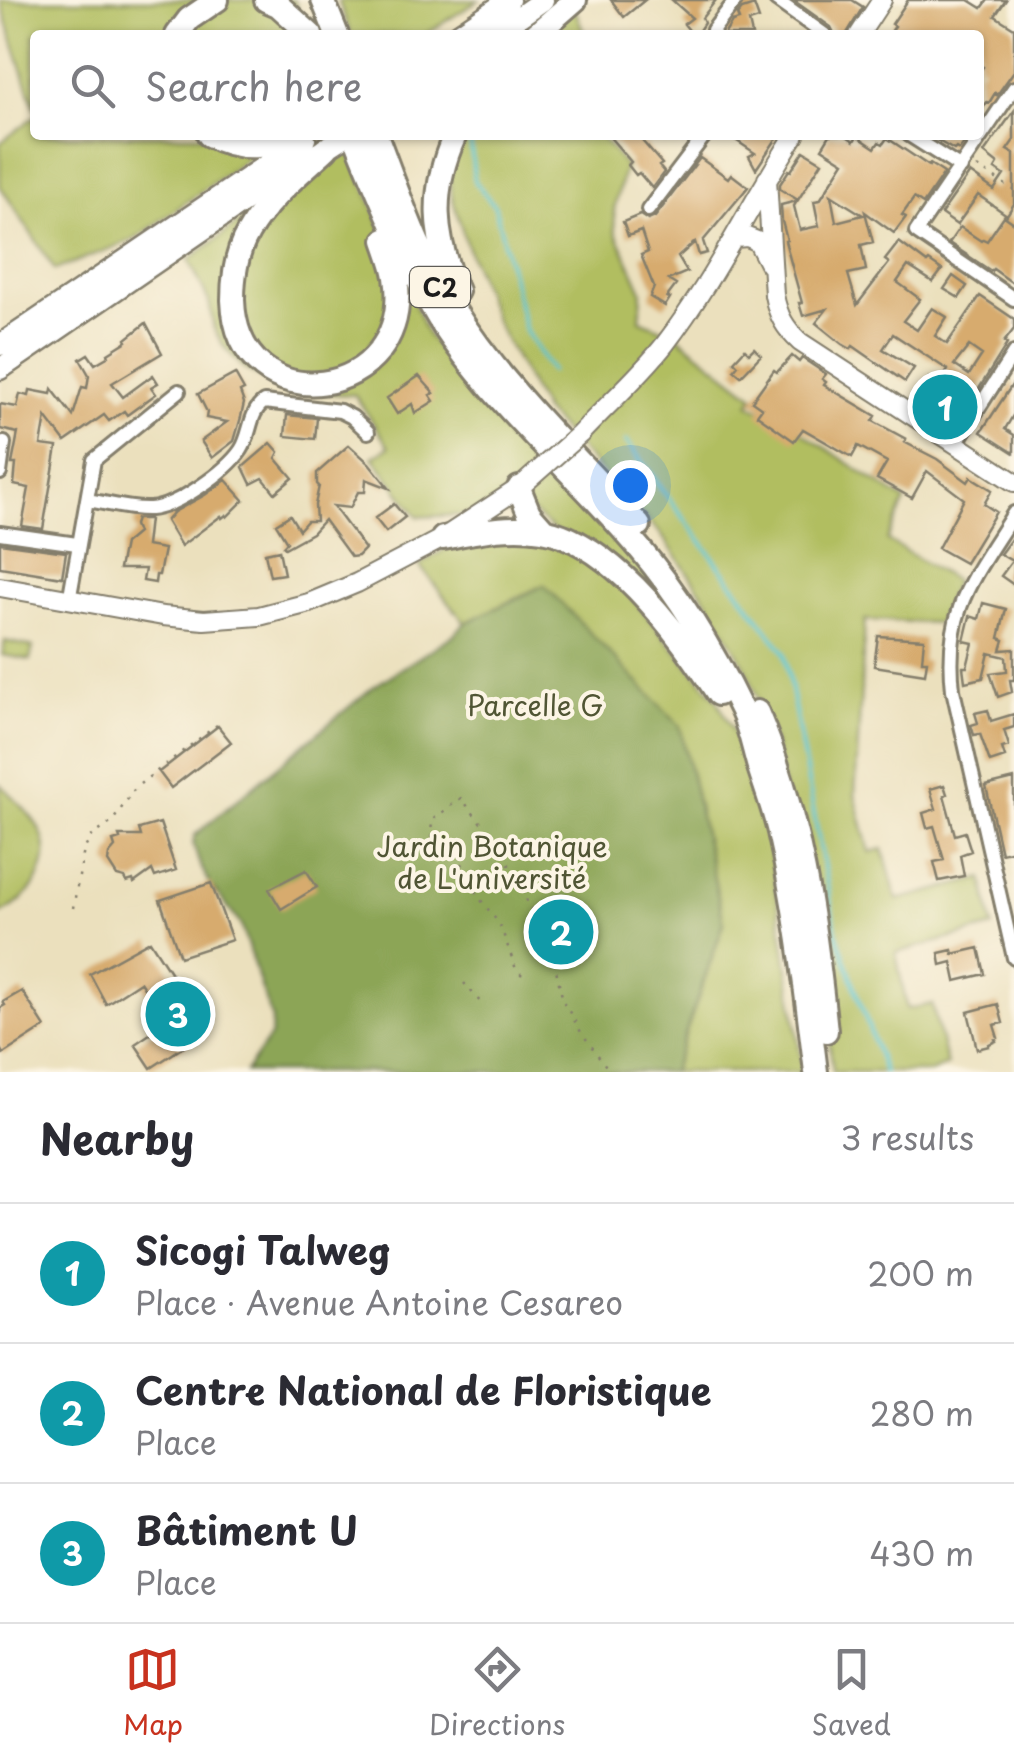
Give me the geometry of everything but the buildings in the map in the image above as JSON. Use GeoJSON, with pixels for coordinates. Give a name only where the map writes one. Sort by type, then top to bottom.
{"type":"FeatureCollection","features":[{"type":"Feature","properties":{"kind":"highway"},"geometry":{"type":"LineString","coordinates":[[181,30],[189,19],[217,0]]}},
{"type":"Feature","properties":{"kind":"highway"},"geometry":{"type":"LineString","coordinates":[[266,0],[308,30]]}},
{"type":"Feature","properties":{"kind":"highway"},"geometry":{"type":"LineString","coordinates":[[302,0],[312,30]]}},
{"type":"Feature","properties":{"kind":"highway"},"geometry":{"type":"LineString","coordinates":[[322,0],[334,30]]}},
{"type":"Feature","properties":{"kind":"highway"},"geometry":{"type":"LineString","coordinates":[[541,30],[575,0]]}},
{"type":"Feature","properties":{"kind":"highway"},"geometry":{"type":"LineString","coordinates":[[223,140],[258,147],[288,140]]}},
{"type":"Feature","properties":{"kind":"highway"},"geometry":{"type":"LineString","coordinates":[[334,140],[255,222],[242,245],[234,275],[235,317],[247,347],[274,374],[299,384],[317,385],[356,372],[382,346],[392,327],[396,277],[365,164]]}},
{"type":"Feature","properties":{"kind":"highway"},"geometry":{"type":"LineString","coordinates":[[336,140],[365,164],[443,326],[528,430],[640,548],[670,587],[742,710],[779,830],[802,956],[816,1072]]}},
{"type":"Feature","properties":{"kind":"highway","name":"C2"},"geometry":{"type":"LineString","coordinates":[[378,140],[440,288],[492,366],[524,400]]}},
{"type":"Feature","properties":{"kind":"highway"},"geometry":{"type":"LineString","coordinates":[[452,140],[438,190],[437,220],[446,266],[470,318],[524,400],[680,576],[725,647],[769,741],[795,828],[809,894],[830,1072]]}},
{"type":"Feature","properties":{"kind":"highway"},"geometry":{"type":"LineString","coordinates":[[519,488],[529,513],[544,530]]}},
{"type":"Feature","properties":{"kind":"highway"},"geometry":{"type":"LineString","coordinates":[[442,538],[498,528],[544,530],[585,548],[614,568],[643,595],[691,652],[758,764]]}},
{"type":"Feature","properties":{"kind":"main road"},"geometry":{"type":"LineString","coordinates":[[465,30],[510,0]]}},
{"type":"Feature","properties":{"kind":"main road"},"geometry":{"type":"LineString","coordinates":[[500,30],[543,0]]}},
{"type":"Feature","properties":{"kind":"main road"},"geometry":{"type":"LineString","coordinates":[[0,345],[333,140]]}},
{"type":"Feature","properties":{"kind":"main road"},"geometry":{"type":"LineString","coordinates":[[0,369],[334,140]]}},
{"type":"Feature","properties":{"kind":"street"},"geometry":{"type":"LineString","coordinates":[[713,30],[736,0]]}},
{"type":"Feature","properties":{"kind":"street"},"geometry":{"type":"LineString","coordinates":[[776,0],[818,30]]}},
{"type":"Feature","properties":{"kind":"street"},"geometry":{"type":"LineString","coordinates":[[862,30],[882,0]]}},
{"type":"Feature","properties":{"kind":"street"},"geometry":{"type":"LineString","coordinates":[[984,134],[1014,88]]}},
{"type":"Feature","properties":{"kind":"street"},"geometry":{"type":"LineString","coordinates":[[648,210],[700,140]]}},
{"type":"Feature","properties":{"kind":"street"},"geometry":{"type":"LineString","coordinates":[[0,587],[204,620],[260,616],[309,604],[358,583],[442,538],[519,488],[580,434],[662,348],[735,238],[792,140]]}},
{"type":"Feature","properties":{"kind":"street"},"geometry":{"type":"LineString","coordinates":[[918,140],[964,164]]}},
{"type":"Feature","properties":{"kind":"street"},"geometry":{"type":"LineString","coordinates":[[980,140],[916,232],[1014,299]]}},
{"type":"Feature","properties":{"kind":"street"},"geometry":{"type":"LineString","coordinates":[[767,179],[775,304],[788,330],[800,342],[1014,482]]}},
{"type":"Feature","properties":{"kind":"street"},"geometry":{"type":"LineString","coordinates":[[735,238],[757,241],[773,273]]}},
{"type":"Feature","properties":{"kind":"street"},"geometry":{"type":"LineString","coordinates":[[956,442],[1014,353]]}},
{"type":"Feature","properties":{"kind":"street"},"geometry":{"type":"LineString","coordinates":[[69,601],[94,460],[180,391]]}},
{"type":"Feature","properties":{"kind":"street"},"geometry":{"type":"LineString","coordinates":[[87,500],[145,509],[172,503],[228,465],[242,448],[257,407],[264,402],[340,411],[368,432]]}},
{"type":"Feature","properties":{"kind":"street"},"geometry":{"type":"LineString","coordinates":[[0,473],[4,443]]}},
{"type":"Feature","properties":{"kind":"street"},"geometry":{"type":"LineString","coordinates":[[1014,513],[965,592],[956,617],[950,662],[1014,958]]}},
{"type":"Feature","properties":{"kind":"street"},"geometry":{"type":"LineString","coordinates":[[0,533],[78,544]]}},
{"type":"Feature","properties":{"kind":"path"},"geometry":{"type":"LineString","coordinates":[[964,164],[1014,190]]}},
{"type":"Feature","properties":{"kind":"path"},"geometry":{"type":"LineString","coordinates":[[73,908],[84,850],[91,837],[112,822],[136,787],[218,726]]}},
{"type":"Feature","properties":{"kind":"path"},"geometry":{"type":"LineString","coordinates":[[522,975],[516,970],[500,926],[478,896],[471,877],[452,850],[431,836],[432,820],[461,798],[506,854],[512,872],[528,895],[526,903],[544,924],[540,935],[553,956],[563,1001],[608,1069]]}},
{"type":"Feature","properties":{"kind":"path"},"geometry":{"type":"LineString","coordinates":[[464,983],[482,1004]]}},
{"type":"Feature","properties":{"kind":"green space"},"geometry":{"type":"Polygon","coordinates":[[[0,0],[294,0],[306,30],[30,30],[30,94],[0,0]]]}},
{"type":"Feature","properties":{"kind":"green space"},"geometry":{"type":"Polygon","coordinates":[[[338,0],[479,0],[432,30],[349,30],[338,0]]]}},
{"type":"Feature","properties":{"kind":"green space"},"geometry":{"type":"Polygon","coordinates":[[[563,0],[576,12],[583,30],[523,30],[563,0]]]}},
{"type":"Feature","properties":{"kind":"green space"},"geometry":{"type":"Polygon","coordinates":[[[30,120],[30,140],[273,140],[135,239],[55,270],[0,186],[0,143],[30,120]]]}},
{"type":"Feature","properties":{"kind":"green space"},"geometry":{"type":"Polygon","coordinates":[[[445,140],[604,140],[625,166],[614,210],[615,231],[642,291],[640,320],[676,335],[754,396],[749,404],[793,426],[905,501],[887,540],[955,581],[938,623],[865,620],[855,795],[870,852],[883,849],[897,900],[983,878],[993,927],[896,953],[907,1009],[932,1004],[947,1065],[930,1072],[833,1072],[818,949],[773,740],[747,670],[709,603],[660,533],[544,411],[495,320],[468,249],[452,197],[445,140]]]}},
{"type":"Feature","properties":{"kind":"green space"},"geometry":{"type":"Polygon","coordinates":[[[346,142],[427,334],[470,389],[634,553],[684,619],[696,651],[532,512],[418,517],[373,457],[389,447],[355,395],[301,392],[273,384],[245,369],[224,347],[189,260],[346,142]]]}},
{"type":"Feature","properties":{"kind":"green space"},"geometry":{"type":"Polygon","coordinates":[[[544,537],[611,573],[716,698],[753,768],[768,833],[803,1072],[672,1072],[724,923],[544,585],[465,623],[419,565],[450,546],[472,541],[544,537]]]}},
{"type":"Feature","properties":{"kind":"green space","name":"Jardin Botanique de L'université"},"geometry":{"type":"Polygon","coordinates":[[[544,585],[680,726],[724,923],[672,1072],[245,1072],[271,1035],[272,1020],[241,925],[199,863],[193,843],[195,835],[373,687],[452,636],[465,623],[544,585]]]}},
{"type":"Feature","properties":{"kind":"green space"},"geometry":{"type":"Polygon","coordinates":[[[5,641],[33,647],[30,660],[2,655],[5,641]]]}},
{"type":"Feature","properties":{"kind":"green space"},"geometry":{"type":"Polygon","coordinates":[[[0,784],[33,819],[45,851],[44,864],[32,888],[0,914],[0,784]]]}},
{"type":"Feature","properties":{"kind":"waterway"},"geometry":{"type":"LineString","coordinates":[[470,140],[474,180],[495,207],[525,330],[551,371]]}},
{"type":"Feature","properties":{"kind":"waterway"},"geometry":{"type":"LineString","coordinates":[[626,441],[784,652],[836,932],[884,1072]]}},
{"type":"Feature","properties":{"kind":"place","name":"Sicogi Talweg"},"geometry":{"type":"Point","coordinates":[945,407]}},
{"type":"Feature","properties":{"kind":"place","name":"Centre National de Floristique"},"geometry":{"type":"Point","coordinates":[561,932]}},
{"type":"Feature","properties":{"kind":"place","name":"Bâtiment U"},"geometry":{"type":"Point","coordinates":[178,1014]}},
{"type":"Feature","properties":{"kind":"park label","name":"Parcelle G"},"geometry":{"type":"Point","coordinates":[535,704]}}]}
